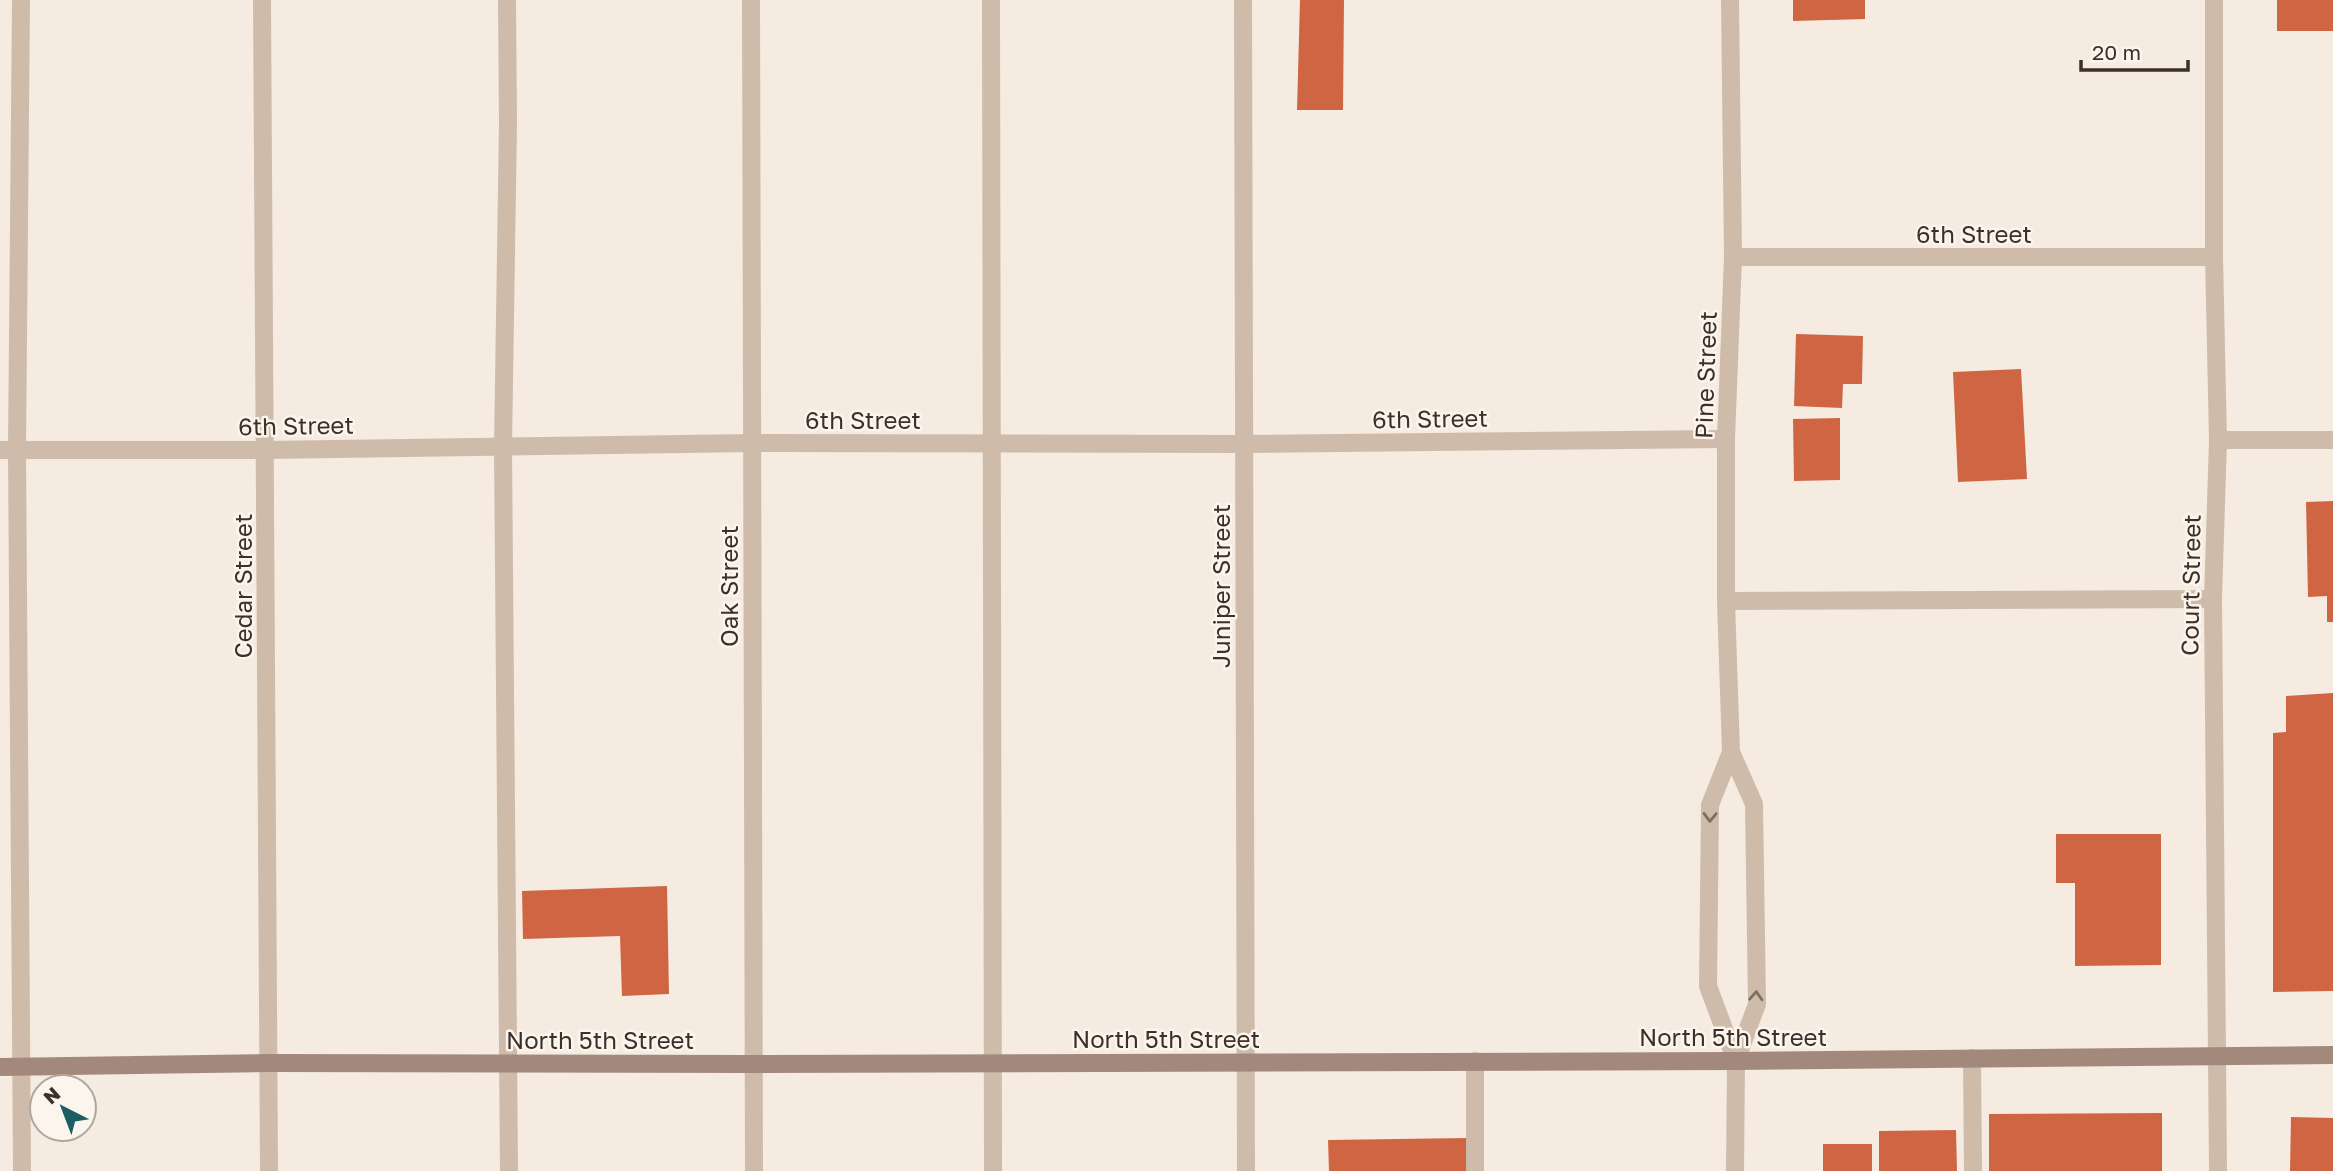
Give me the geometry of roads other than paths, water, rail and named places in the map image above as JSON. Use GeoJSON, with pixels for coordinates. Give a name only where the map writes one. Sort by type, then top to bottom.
{"type":"FeatureCollection","features":[{"type":"Feature","properties":{"kind":"main road","name":"North 5th Street"},"geometry":{"type":"LineString","coordinates":[[0,1067],[269,1063],[1736,1061],[2333,1055]]}},
{"type":"Feature","properties":{"kind":"street"},"geometry":{"type":"LineString","coordinates":[[21,0],[9,450],[22,1171]]}},
{"type":"Feature","properties":{"kind":"street","name":"Cedar Street"},"geometry":{"type":"LineString","coordinates":[[262,0],[269,1171]]}},
{"type":"Feature","properties":{"kind":"street"},"geometry":{"type":"LineString","coordinates":[[507,0],[508,123],[503,447],[509,1171]]}},
{"type":"Feature","properties":{"kind":"street","name":"Oak Street"},"geometry":{"type":"LineString","coordinates":[[751,0],[754,1171]]}},
{"type":"Feature","properties":{"kind":"street"},"geometry":{"type":"LineString","coordinates":[[991,0],[993,1171]]}},
{"type":"Feature","properties":{"kind":"street","name":"Juniper Street"},"geometry":{"type":"LineString","coordinates":[[1243,0],[1245,1171]]}},
{"type":"Feature","properties":{"kind":"street","name":"Pine Street"},"geometry":{"type":"LineString","coordinates":[[1730,0],[1734,257],[1727,439],[1726,601],[1731,752],[1754,804],[1757,1004],[1736,1061],[1735,1171]]}},
{"type":"Feature","properties":{"kind":"street","name":"Court Street"},"geometry":{"type":"LineString","coordinates":[[2214,0],[2214,257],[2218,440],[2213,599],[2218,1171]]}},
{"type":"Feature","properties":{"kind":"street","name":"6th Street"},"geometry":{"type":"LineString","coordinates":[[1734,257],[2214,257]]}},
{"type":"Feature","properties":{"kind":"street","name":"6th Street"},"geometry":{"type":"LineString","coordinates":[[9,450],[266,450],[752,443],[1244,444],[1727,439]]}},
{"type":"Feature","properties":{"kind":"street"},"geometry":{"type":"LineString","coordinates":[[2218,440],[2333,440]]}},
{"type":"Feature","properties":{"kind":"street"},"geometry":{"type":"LineString","coordinates":[[1726,601],[2213,599]]}},
{"type":"Feature","properties":{"kind":"street","name":"Pine Street"},"geometry":{"type":"LineString","coordinates":[[1731,752],[1710,805],[1708,986],[1736,1061]]}},
{"type":"Feature","properties":{"kind":"street"},"geometry":{"type":"LineString","coordinates":[[1972,1058],[1973,1171]]}},
{"type":"Feature","properties":{"kind":"street"},"geometry":{"type":"LineString","coordinates":[[1475,1061],[1475,1171]]}}]}
